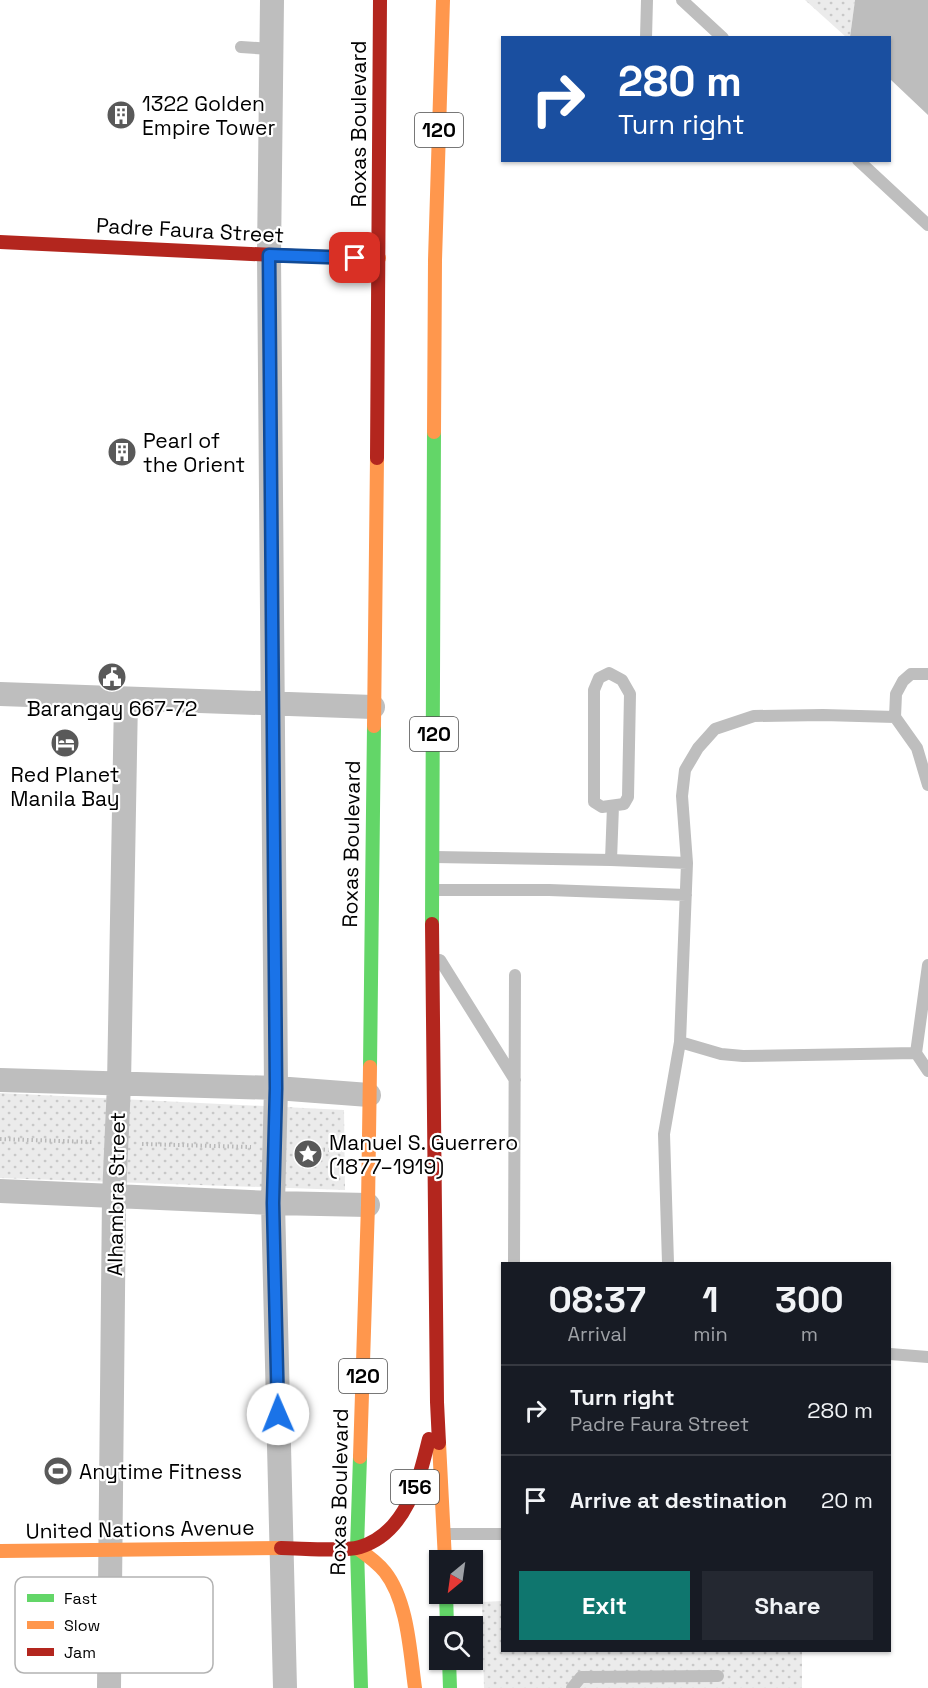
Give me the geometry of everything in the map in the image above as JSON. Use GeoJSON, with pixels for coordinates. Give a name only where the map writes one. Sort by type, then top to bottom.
{"type":"FeatureCollection","features":[{"type":"Feature","properties":{"kind":"main road","name":"Roxas Boulevard"},"geometry":{"type":"LineString","coordinates":[[361,1688],[357,1548],[369,1150],[380,0]]}},
{"type":"Feature","properties":{"kind":"main road","name":"120"},"geometry":{"type":"LineString","coordinates":[[443,0],[435,260],[432,948],[437,1402],[445,1550]]}},
{"type":"Feature","properties":{"kind":"main road","name":"Padre Faura Street"},"geometry":{"type":"LineString","coordinates":[[0,242],[379,258]]}},
{"type":"Feature","properties":{"kind":"main road","name":"156"},"geometry":{"type":"LineString","coordinates":[[281,1548],[357,1548],[375,1541],[393,1525],[408,1504],[419,1479],[437,1402]]}},
{"type":"Feature","properties":{"kind":"main road","name":"United Nations Avenue"},"geometry":{"type":"LineString","coordinates":[[0,1551],[281,1548]]}},
{"type":"Feature","properties":{"kind":"main road"},"geometry":{"type":"LineString","coordinates":[[357,1548],[378,1563],[390,1578],[398,1598],[415,1688]]}},
{"type":"Feature","properties":{"kind":"main road"},"geometry":{"type":"LineString","coordinates":[[449,1670],[450,1688]]}},
{"type":"Feature","properties":{"kind":"street"},"geometry":{"type":"LineString","coordinates":[[272,0],[269,255],[276,1088],[273,1203],[285,1688]]}},
{"type":"Feature","properties":{"kind":"street"},"geometry":{"type":"LineString","coordinates":[[0,694],[373,707]]}},
{"type":"Feature","properties":{"kind":"street","name":"Alhambra Street"},"geometry":{"type":"LineString","coordinates":[[111,1577],[114,1196],[119,1084],[126,699]]}},
{"type":"Feature","properties":{"kind":"street"},"geometry":{"type":"LineString","coordinates":[[0,1080],[276,1088],[369,1095]]}},
{"type":"Feature","properties":{"kind":"street"},"geometry":{"type":"LineString","coordinates":[[0,1191],[368,1205]]}},
{"type":"Feature","properties":{"kind":"street","name":"Alhambra Street"},"geometry":{"type":"LineString","coordinates":[[109,1673],[109,1688]]}},
{"type":"Feature","properties":{"kind":"lane"},"geometry":{"type":"LineString","coordinates":[[646,36],[647,0]]}},
{"type":"Feature","properties":{"kind":"lane"},"geometry":{"type":"LineString","coordinates":[[682,0],[721,36]]}},
{"type":"Feature","properties":{"kind":"lane"},"geometry":{"type":"LineString","coordinates":[[241,47],[272,49]]}},
{"type":"Feature","properties":{"kind":"lane"},"geometry":{"type":"LineString","coordinates":[[860,162],[928,225]]}},
{"type":"Feature","properties":{"kind":"lane"},"geometry":{"type":"LineString","coordinates":[[609,673],[622,680],[630,694],[628,797],[624,804],[613,806],[602,807],[594,802],[594,690],[599,678],[609,673]]}},
{"type":"Feature","properties":{"kind":"lane"},"geometry":{"type":"LineString","coordinates":[[928,674],[911,674],[903,681],[896,694],[895,717],[917,748],[928,785]]}},
{"type":"Feature","properties":{"kind":"lane"},"geometry":{"type":"LineString","coordinates":[[668,1262],[664,1134],[680,1042],[687,863],[682,796],[685,770],[698,748],[715,729],[754,716],[895,717]]}},
{"type":"Feature","properties":{"kind":"lane"},"geometry":{"type":"LineString","coordinates":[[611,860],[613,806]]}},
{"type":"Feature","properties":{"kind":"lane"},"geometry":{"type":"LineString","coordinates":[[434,856],[687,863]]}},
{"type":"Feature","properties":{"kind":"lane"},"geometry":{"type":"LineString","coordinates":[[433,890],[549,890],[686,895]]}},
{"type":"Feature","properties":{"kind":"lane"},"geometry":{"type":"LineString","coordinates":[[432,948],[516,1081]]}},
{"type":"Feature","properties":{"kind":"lane"},"geometry":{"type":"LineString","coordinates":[[928,965],[916,1053],[928,1071]]}},
{"type":"Feature","properties":{"kind":"lane"},"geometry":{"type":"LineString","coordinates":[[514,1262],[515,975]]}},
{"type":"Feature","properties":{"kind":"lane"},"geometry":{"type":"LineString","coordinates":[[680,1042],[721,1054],[743,1056],[916,1053]]}},
{"type":"Feature","properties":{"kind":"lane"},"geometry":{"type":"LineString","coordinates":[[891,1354],[928,1357]]}},
{"type":"Feature","properties":{"kind":"lane"},"geometry":{"type":"LineString","coordinates":[[444,1534],[501,1534]]}},
{"type":"Feature","properties":{"kind":"lane"},"geometry":{"type":"LineString","coordinates":[[572,1688],[581,1677],[718,1676]]}},
{"type":"Feature","properties":{"kind":"path"},"geometry":{"type":"LineString","coordinates":[[0,1139],[369,1150]]}},
{"type":"Feature","properties":{"kind":"shaded area"},"geometry":{"type":"Polygon","coordinates":[[[805,0],[855,0],[850,36],[845,36],[805,0]]]}},
{"type":"Feature","properties":{"kind":"shaded area"},"geometry":{"type":"Polygon","coordinates":[[[855,0],[928,0],[928,115],[891,80],[891,36],[850,36],[855,0]]]}},
{"type":"Feature","properties":{"kind":"shaded area"},"geometry":{"type":"Polygon","coordinates":[[[0,1093],[344,1110],[345,1190],[0,1178],[0,1093]]]}},
{"type":"Feature","properties":{"kind":"shaded area"},"geometry":{"type":"Polygon","coordinates":[[[501,1601],[501,1652],[802,1652],[802,1688],[484,1688],[483,1602],[501,1601]]]}},
{"type":"Feature","properties":{"kind":"traffic: fast"},"geometry":{"type":"LineString","coordinates":[[432,924],[434,432]]}},
{"type":"Feature","properties":{"kind":"traffic: fast"},"geometry":{"type":"LineString","coordinates":[[370,1067],[374,726]]}},
{"type":"Feature","properties":{"kind":"traffic: fast"},"geometry":{"type":"LineString","coordinates":[[360,1457],[357,1548],[361,1688]]}},
{"type":"Feature","properties":{"kind":"traffic: fast"},"geometry":{"type":"LineString","coordinates":[[446,1604],[447,1616]]}},
{"type":"Feature","properties":{"kind":"traffic: fast"},"geometry":{"type":"LineString","coordinates":[[449,1670],[450,1688]]}},
{"type":"Feature","properties":{"kind":"traffic: slow"},"geometry":{"type":"LineString","coordinates":[[434,432],[435,260],[443,0]]}},
{"type":"Feature","properties":{"kind":"traffic: slow"},"geometry":{"type":"LineString","coordinates":[[295,256],[379,258]]}},
{"type":"Feature","properties":{"kind":"traffic: slow"},"geometry":{"type":"LineString","coordinates":[[374,726],[377,458]]}},
{"type":"Feature","properties":{"kind":"traffic: slow"},"geometry":{"type":"LineString","coordinates":[[360,1457],[370,1067]]}},
{"type":"Feature","properties":{"kind":"traffic: slow"},"geometry":{"type":"LineString","coordinates":[[439,1443],[444,1550]]}},
{"type":"Feature","properties":{"kind":"traffic: slow"},"geometry":{"type":"LineString","coordinates":[[0,1551],[281,1548]]}},
{"type":"Feature","properties":{"kind":"traffic: slow"},"geometry":{"type":"LineString","coordinates":[[357,1548],[385,1572],[399,1597],[407,1628],[415,1688]]}},
{"type":"Feature","properties":{"kind":"traffic: jam"},"geometry":{"type":"LineString","coordinates":[[377,458],[380,0]]}},
{"type":"Feature","properties":{"kind":"traffic: jam"},"geometry":{"type":"LineString","coordinates":[[0,242],[295,256]]}},
{"type":"Feature","properties":{"kind":"traffic: jam"},"geometry":{"type":"LineString","coordinates":[[432,924],[439,1443]]}},
{"type":"Feature","properties":{"kind":"traffic: jam"},"geometry":{"type":"LineString","coordinates":[[281,1548],[344,1549],[360,1547],[376,1540],[389,1530],[408,1503],[429,1439]]}},
{"type":"Feature","properties":{"kind":"place","name":"1322 Golden Empire Tower"},"geometry":{"type":"Point","coordinates":[121,115]}},
{"type":"Feature","properties":{"kind":"place","name":"Pearl of the Orient"},"geometry":{"type":"Point","coordinates":[122,452]}},
{"type":"Feature","properties":{"kind":"place","name":"Barangay 667-72"},"geometry":{"type":"Point","coordinates":[112,677]}},
{"type":"Feature","properties":{"kind":"place","name":"Red Planet Manila Bay"},"geometry":{"type":"Point","coordinates":[65,743]}},
{"type":"Feature","properties":{"kind":"place","name":"Manuel S. Guerrero (1877–1919)"},"geometry":{"type":"Point","coordinates":[308,1154]}},
{"type":"Feature","properties":{"kind":"place","name":"Anytime Fitness"},"geometry":{"type":"Point","coordinates":[58,1471]}},
{"type":"Feature","properties":{"kind":"route"},"geometry":{"type":"LineString","coordinates":[[278,1414],[273,1203],[276,1088],[269,255],[355,258]]}}]}
